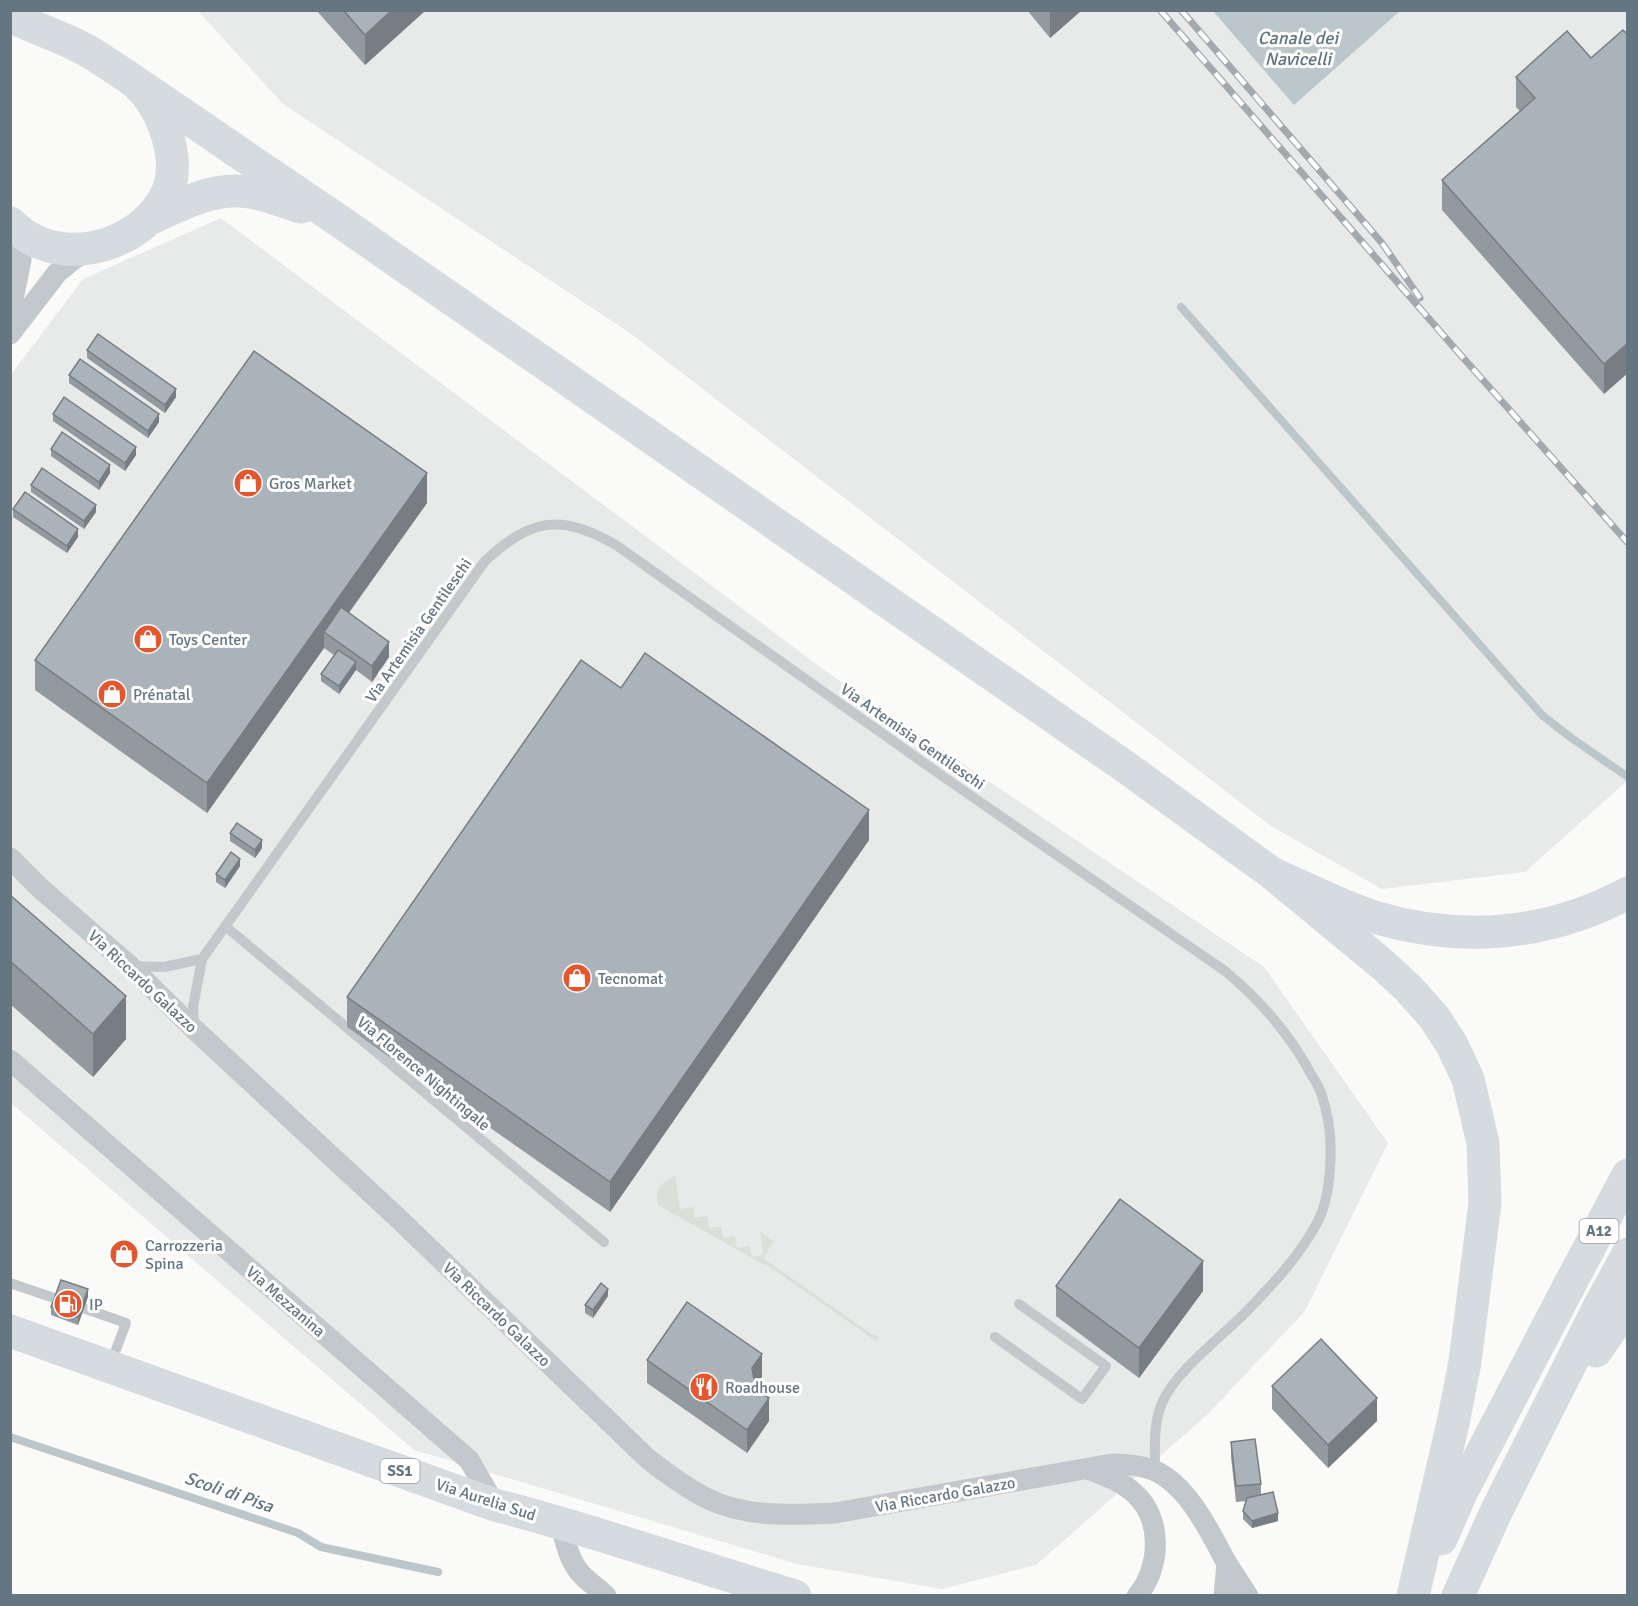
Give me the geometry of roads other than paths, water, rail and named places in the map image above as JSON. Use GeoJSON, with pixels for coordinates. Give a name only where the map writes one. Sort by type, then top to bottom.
{"type":"FeatureCollection","features":[{"type":"Feature","properties":{"kind":"main road"},"geometry":{"type":"LineString","coordinates":[[10,16],[84,49],[135,82],[332,216],[1107,754],[1273,874],[1382,964],[1434,1017],[1452,1045],[1468,1079],[1483,1143],[1485,1203],[1465,1362],[1414,1596]]}},
{"type":"Feature","properties":{"kind":"main road"},"geometry":{"type":"LineString","coordinates":[[10,222],[29,238],[45,245],[61,249],[79,249],[113,242],[128,235],[149,219],[160,206],[169,189],[172,168],[171,142],[162,118],[151,100],[135,82]]}},
{"type":"Feature","properties":{"kind":"main road"},"geometry":{"type":"LineString","coordinates":[[149,219],[194,199],[238,191],[332,216]]}},
{"type":"Feature","properties":{"kind":"main road"},"geometry":{"type":"LineString","coordinates":[[1273,874],[1372,916],[1414,927],[1453,933],[1510,930],[1568,919],[1628,893]]}},
{"type":"Feature","properties":{"kind":"main road","name":"A12"},"geometry":{"type":"LineString","coordinates":[[1414,1596],[1462,1491],[1628,1175]]}},
{"type":"Feature","properties":{"kind":"main road","name":"A12"},"geometry":{"type":"LineString","coordinates":[[1616,1310],[1628,1254]]}},
{"type":"Feature","properties":{"kind":"main road"},"geometry":{"type":"LineString","coordinates":[[1458,1596],[1525,1454],[1616,1310]]}},
{"type":"Feature","properties":{"kind":"main road","name":"Via Aurelia Sud"},"geometry":{"type":"LineString","coordinates":[[10,1331],[495,1504],[560,1522],[795,1596]]}},
{"type":"Feature","properties":{"kind":"street"},"geometry":{"type":"LineString","coordinates":[[10,228],[17,241],[21,260],[10,314]]}},
{"type":"Feature","properties":{"kind":"street"},"geometry":{"type":"LineString","coordinates":[[10,334],[57,273],[94,247]]}},
{"type":"Feature","properties":{"kind":"street","name":"Via Riccardo Galazzo"},"geometry":{"type":"LineString","coordinates":[[10,858],[40,888],[130,966],[194,1029],[405,1225],[648,1459],[673,1478],[707,1498],[736,1508],[761,1513],[806,1514],[835,1513],[1112,1464],[1126,1464],[1155,1471],[1185,1495],[1206,1523],[1248,1596]]}},
{"type":"Feature","properties":{"kind":"street","name":"Via Mezzanina"},"geometry":{"type":"LineString","coordinates":[[10,1060],[469,1460],[495,1504]]}},
{"type":"Feature","properties":{"kind":"street"},"geometry":{"type":"LineString","coordinates":[[1088,1469],[1116,1480],[1135,1493],[1148,1512],[1156,1540],[1155,1560],[1148,1581],[1137,1596]]}},
{"type":"Feature","properties":{"kind":"street"},"geometry":{"type":"LineString","coordinates":[[560,1522],[566,1547],[573,1563],[582,1575],[606,1596]]}},
{"type":"Feature","properties":{"kind":"street"},"geometry":{"type":"LineString","coordinates":[[1224,1596],[1227,1563]]}},
{"type":"Feature","properties":{"kind":"lane","name":"Via Artemisia Gentileschi"},"geometry":{"type":"LineString","coordinates":[[202,959],[485,561],[514,537],[531,528],[567,525],[601,536],[948,780],[1226,971],[1273,1019],[1304,1061],[1322,1094],[1332,1148],[1329,1184],[1320,1218],[1309,1238],[1277,1280],[1187,1368],[1170,1388],[1162,1403],[1158,1418],[1155,1471]]}},
{"type":"Feature","properties":{"kind":"lane","name":"Via Florence Nightingale"},"geometry":{"type":"LineString","coordinates":[[225,926],[603,1242]]}},
{"type":"Feature","properties":{"kind":"lane"},"geometry":{"type":"LineString","coordinates":[[130,966],[164,967],[202,959],[193,1007],[194,1029]]}},
{"type":"Feature","properties":{"kind":"lane"},"geometry":{"type":"LineString","coordinates":[[10,1283],[57,1299]]}},
{"type":"Feature","properties":{"kind":"lane"},"geometry":{"type":"LineString","coordinates":[[995,1337],[1082,1400],[1106,1366],[1019,1304]]}},
{"type":"Feature","properties":{"kind":"lane"},"geometry":{"type":"LineString","coordinates":[[83,1308],[126,1323],[110,1366]]}},
{"type":"Feature","properties":{"kind":"water","name":"Canale dei Navicelli"},"geometry":{"type":"Polygon","coordinates":[[[1213,11],[1400,11],[1294,105],[1213,11]]]}},
{"type":"Feature","properties":{"kind":"waterway"},"geometry":{"type":"LineString","coordinates":[[1181,307],[1542,715],[1628,777]]}},
{"type":"Feature","properties":{"kind":"waterway","name":"Scoli di Pisa"},"geometry":{"type":"LineString","coordinates":[[10,1437],[298,1533],[321,1547],[438,1572]]}},
{"type":"Feature","properties":{"kind":"railway"},"geometry":{"type":"LineString","coordinates":[[1160,10],[1628,543]]}},
{"type":"Feature","properties":{"kind":"railway"},"geometry":{"type":"LineString","coordinates":[[1181,10],[1382,243],[1420,298]]}},
{"type":"Feature","properties":{"kind":"place","name":"Gros Market"},"geometry":{"type":"Point","coordinates":[248,483]}},
{"type":"Feature","properties":{"kind":"place","name":"Toys Center"},"geometry":{"type":"Point","coordinates":[148,639]}},
{"type":"Feature","properties":{"kind":"place","name":"Prénatal"},"geometry":{"type":"Point","coordinates":[112,694]}},
{"type":"Feature","properties":{"kind":"place","name":"Tecnomat"},"geometry":{"type":"Point","coordinates":[577,978]}},
{"type":"Feature","properties":{"kind":"place","name":"Carrozzeria Spina"},"geometry":{"type":"Point","coordinates":[124,1254]}},
{"type":"Feature","properties":{"kind":"place","name":"IP"},"geometry":{"type":"Point","coordinates":[68,1304]}},
{"type":"Feature","properties":{"kind":"place","name":"Roadhouse"},"geometry":{"type":"Point","coordinates":[704,1387]}}]}
